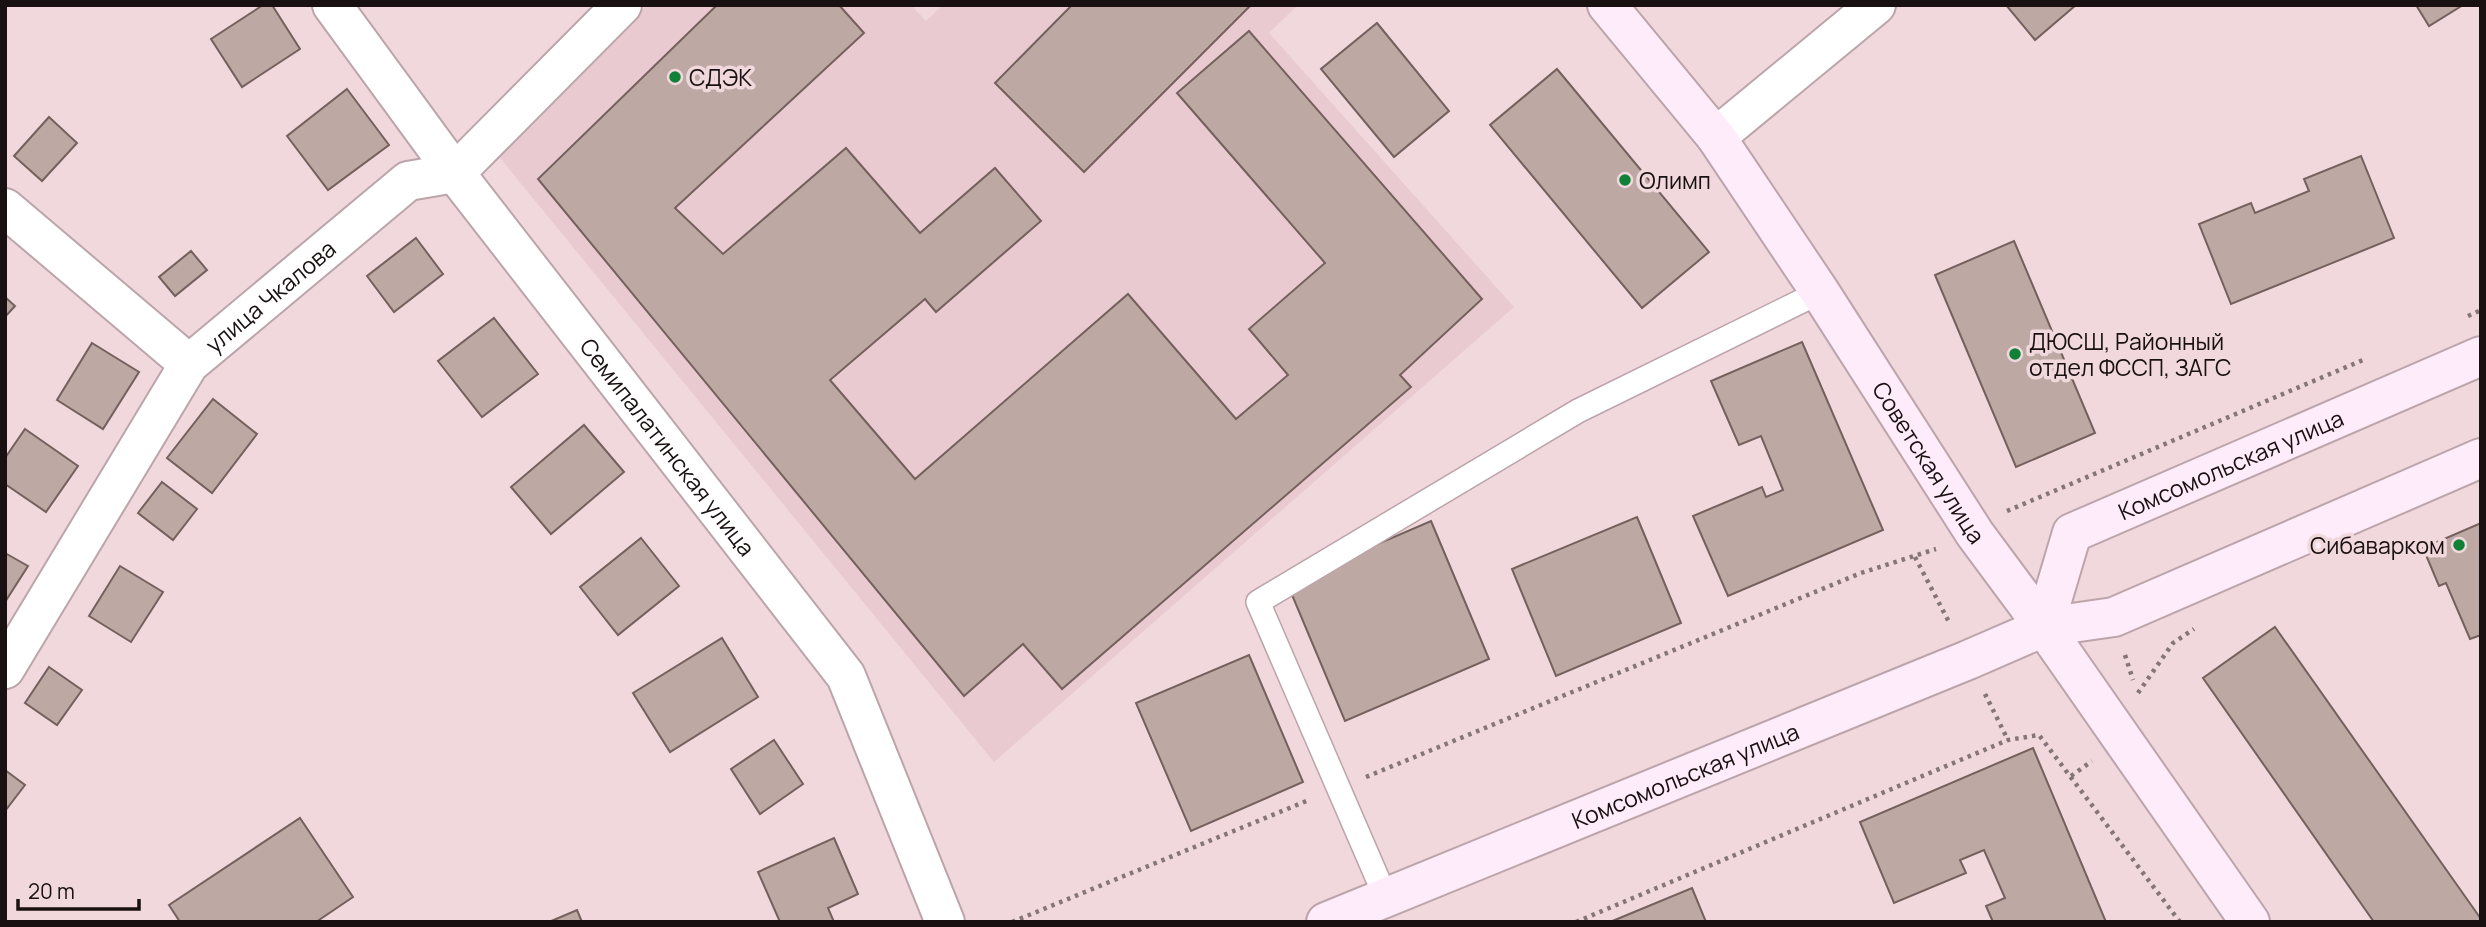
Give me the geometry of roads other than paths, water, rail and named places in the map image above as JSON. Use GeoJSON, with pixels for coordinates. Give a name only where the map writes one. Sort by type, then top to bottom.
{"type":"FeatureCollection","features":[{"type":"Feature","properties":{"kind":"main road","name":"Советская улица"},"geometry":{"type":"LineString","coordinates":[[1607,5],[1716,137],[1820,292],[1975,534],[2044,627],[2250,922]]}},
{"type":"Feature","properties":{"kind":"main road","name":"Комсомольская улица"},"geometry":{"type":"LineString","coordinates":[[2044,627],[2071,533],[2481,356]]}},
{"type":"Feature","properties":{"kind":"main road","name":"Комсомольская улица"},"geometry":{"type":"LineString","coordinates":[[1326,922],[2044,627],[2114,617],[2481,458]]}},
{"type":"Feature","properties":{"kind":"street","name":"Семипалатинская улица"},"geometry":{"type":"LineString","coordinates":[[332,5],[455,173],[846,676],[945,922]]}},
{"type":"Feature","properties":{"kind":"street"},"geometry":{"type":"LineString","coordinates":[[455,173],[622,5]]}},
{"type":"Feature","properties":{"kind":"street"},"geometry":{"type":"LineString","coordinates":[[1716,137],[1876,5]]}},
{"type":"Feature","properties":{"kind":"street","name":"улица Чкалова"},"geometry":{"type":"LineString","coordinates":[[5,669],[189,365],[408,181],[455,173]]}},
{"type":"Feature","properties":{"kind":"street"},"geometry":{"type":"LineString","coordinates":[[5,208],[189,365]]}},
{"type":"Feature","properties":{"kind":"lane"},"geometry":{"type":"LineString","coordinates":[[1386,898],[1258,602],[1578,411],[1820,292]]}},
{"type":"Feature","properties":{"kind":"place","name":"СДЭК"},"geometry":{"type":"Point","coordinates":[675,77]}},
{"type":"Feature","properties":{"kind":"place","name":"Олимп"},"geometry":{"type":"Point","coordinates":[1625,180]}},
{"type":"Feature","properties":{"kind":"place","name":"ДЮСШ, Районный отдел ФССП, ЗАГС"},"geometry":{"type":"Point","coordinates":[2015,354]}},
{"type":"Feature","properties":{"kind":"place","name":"Сибаварком"},"geometry":{"type":"Point","coordinates":[2459,545]}}]}
